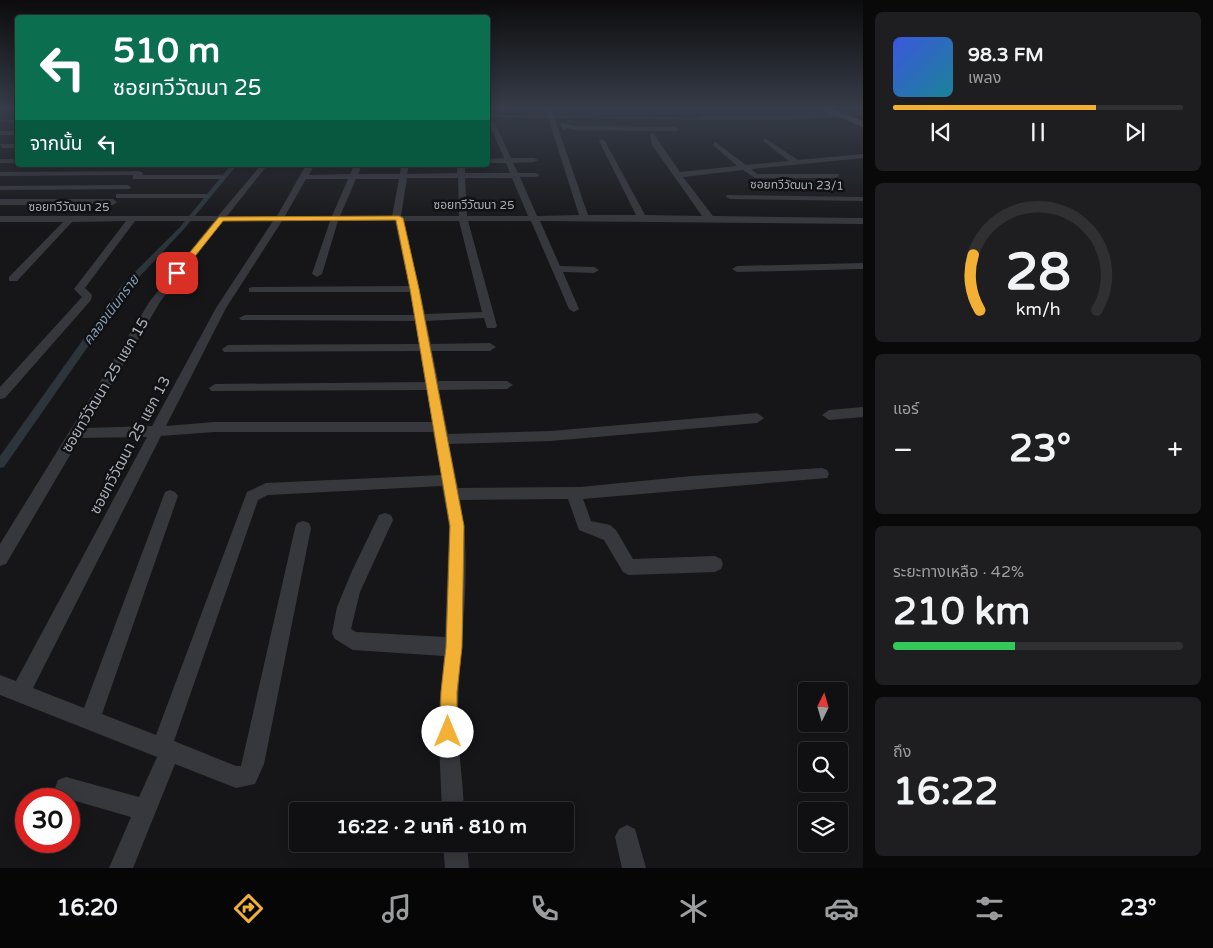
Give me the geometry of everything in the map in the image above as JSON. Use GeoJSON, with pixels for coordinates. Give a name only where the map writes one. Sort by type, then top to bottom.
{"type":"FeatureCollection","features":[{"type":"Feature","properties":{"kind":"street"},"geometry":{"type":"LineString","coordinates":[[503,149],[558,269],[574,309]]}},
{"type":"Feature","properties":{"kind":"street"},"geometry":{"type":"LineString","coordinates":[[560,149],[584,218]]}},
{"type":"Feature","properties":{"kind":"street"},"geometry":{"type":"LineString","coordinates":[[606,149],[642,218]]}},
{"type":"Feature","properties":{"kind":"street"},"geometry":{"type":"LineString","coordinates":[[659,149],[710,218]]}},
{"type":"Feature","properties":{"kind":"street"},"geometry":{"type":"LineString","coordinates":[[720,149],[744,168],[758,176],[835,176]]}},
{"type":"Feature","properties":{"kind":"street"},"geometry":{"type":"LineString","coordinates":[[777,149],[796,162]]}},
{"type":"Feature","properties":{"kind":"street"},"geometry":{"type":"LineString","coordinates":[[679,176],[863,156]]}},
{"type":"Feature","properties":{"kind":"street"},"geometry":{"type":"LineString","coordinates":[[2,158],[15,160]]}},
{"type":"Feature","properties":{"kind":"street"},"geometry":{"type":"LineString","coordinates":[[490,160],[534,160]]}},
{"type":"Feature","properties":{"kind":"street"},"geometry":{"type":"LineString","coordinates":[[0,226],[4,220],[67,167]]}},
{"type":"Feature","properties":{"kind":"street"},"geometry":{"type":"LineString","coordinates":[[99,219],[144,167]]}},
{"type":"Feature","properties":{"kind":"street","name":"ซอยทวีวัฒนา 25 แยก 15"},"geometry":{"type":"LineString","coordinates":[[0,559],[156,302],[262,167]]}},
{"type":"Feature","properties":{"kind":"street","name":"ซอยทวีวัฒนา 25 แยก 13"},"geometry":{"type":"LineString","coordinates":[[20,693],[221,308],[279,218],[309,167]]}},
{"type":"Feature","properties":{"kind":"street"},"geometry":{"type":"LineString","coordinates":[[317,274],[335,218],[357,167]]}},
{"type":"Feature","properties":{"kind":"street"},"geometry":{"type":"LineString","coordinates":[[405,167],[398,218],[415,289],[457,526],[454,647],[448,720],[453,802]]}},
{"type":"Feature","properties":{"kind":"street"},"geometry":{"type":"LineString","coordinates":[[245,318],[489,320],[463,218],[461,167]]}},
{"type":"Feature","properties":{"kind":"street"},"geometry":{"type":"LineString","coordinates":[[0,174],[221,177]]}},
{"type":"Feature","properties":{"kind":"street"},"geometry":{"type":"LineString","coordinates":[[304,177],[536,175]]}},
{"type":"Feature","properties":{"kind":"street"},"geometry":{"type":"LineString","coordinates":[[740,185],[752,197]]}},
{"type":"Feature","properties":{"kind":"street"},"geometry":{"type":"LineString","coordinates":[[0,188],[127,187]]}},
{"type":"Feature","properties":{"kind":"street"},"geometry":{"type":"LineString","coordinates":[[789,191],[796,198]]}},
{"type":"Feature","properties":{"kind":"street"},"geometry":{"type":"LineString","coordinates":[[833,192],[840,198]]}},
{"type":"Feature","properties":{"kind":"street"},"geometry":{"type":"LineString","coordinates":[[0,202],[206,196]]}},
{"type":"Feature","properties":{"kind":"street","name":"ซอยทวีวัฒนา 23/1"},"geometry":{"type":"LineString","coordinates":[[730,197],[863,199]]}},
{"type":"Feature","properties":{"kind":"street","name":"ซอยทวีวัฒนา 25"},"geometry":{"type":"LineString","coordinates":[[4,220],[710,218],[863,221]]}},
{"type":"Feature","properties":{"kind":"street"},"geometry":{"type":"LineString","coordinates":[[0,395],[87,298],[87,295],[79,289],[132,219]]}},
{"type":"Feature","properties":{"kind":"street"},"geometry":{"type":"LineString","coordinates":[[13,279],[70,220]]}},
{"type":"Feature","properties":{"kind":"street"},"geometry":{"type":"LineString","coordinates":[[737,269],[863,266]]}},
{"type":"Feature","properties":{"kind":"street"},"geometry":{"type":"LineString","coordinates":[[558,269],[594,270]]}},
{"type":"Feature","properties":{"kind":"street"},"geometry":{"type":"LineString","coordinates":[[253,290],[415,289]]}},
{"type":"Feature","properties":{"kind":"street"},"geometry":{"type":"LineString","coordinates":[[228,350],[490,347]]}},
{"type":"Feature","properties":{"kind":"street"},"geometry":{"type":"LineString","coordinates":[[214,388],[507,385]]}},
{"type":"Feature","properties":{"kind":"street"},"geometry":{"type":"LineString","coordinates":[[829,415],[863,412]]}},
{"type":"Feature","properties":{"kind":"street"},"geometry":{"type":"LineString","coordinates":[[76,433],[155,432],[214,427],[551,436],[757,418]]}},
{"type":"Feature","properties":{"kind":"street"},"geometry":{"type":"LineString","coordinates":[[121,868],[166,748],[252,496],[266,488],[451,487],[573,493],[822,474]]}},
{"type":"Feature","properties":{"kind":"street"},"geometry":{"type":"LineString","coordinates":[[573,493],[585,525],[610,535],[630,567],[715,564]]}},
{"type":"Feature","properties":{"kind":"street"},"geometry":{"type":"LineString","coordinates":[[90,719],[170,496]]}},
{"type":"Feature","properties":{"kind":"street"},"geometry":{"type":"LineString","coordinates":[[385,520],[363,567],[341,623],[342,633],[353,641],[454,647]]}},
{"type":"Feature","properties":{"kind":"street"},"geometry":{"type":"LineString","coordinates":[[0,685],[166,748],[236,777],[247,776],[253,764],[303,528]]}},
{"type":"Feature","properties":{"kind":"street"},"geometry":{"type":"LineString","coordinates":[[80,792],[144,810]]}},
{"type":"Feature","properties":{"kind":"street"},"geometry":{"type":"LineString","coordinates":[[626,838],[634,868]]}},
{"type":"Feature","properties":{"kind":"street"},"geometry":{"type":"LineString","coordinates":[[456,852],[457,868]]}},
{"type":"Feature","properties":{"kind":"waterway","name":"คลองเนินทราย"},"geometry":{"type":"LineString","coordinates":[[0,464],[125,287],[182,228],[232,167]]}},
{"type":"Feature","properties":{"kind":"route"},"geometry":{"type":"LineString","coordinates":[[177,273],[221,219],[399,218],[415,289],[424,348],[453,494],[457,526],[454,647],[449,692],[448,732]]}}]}
